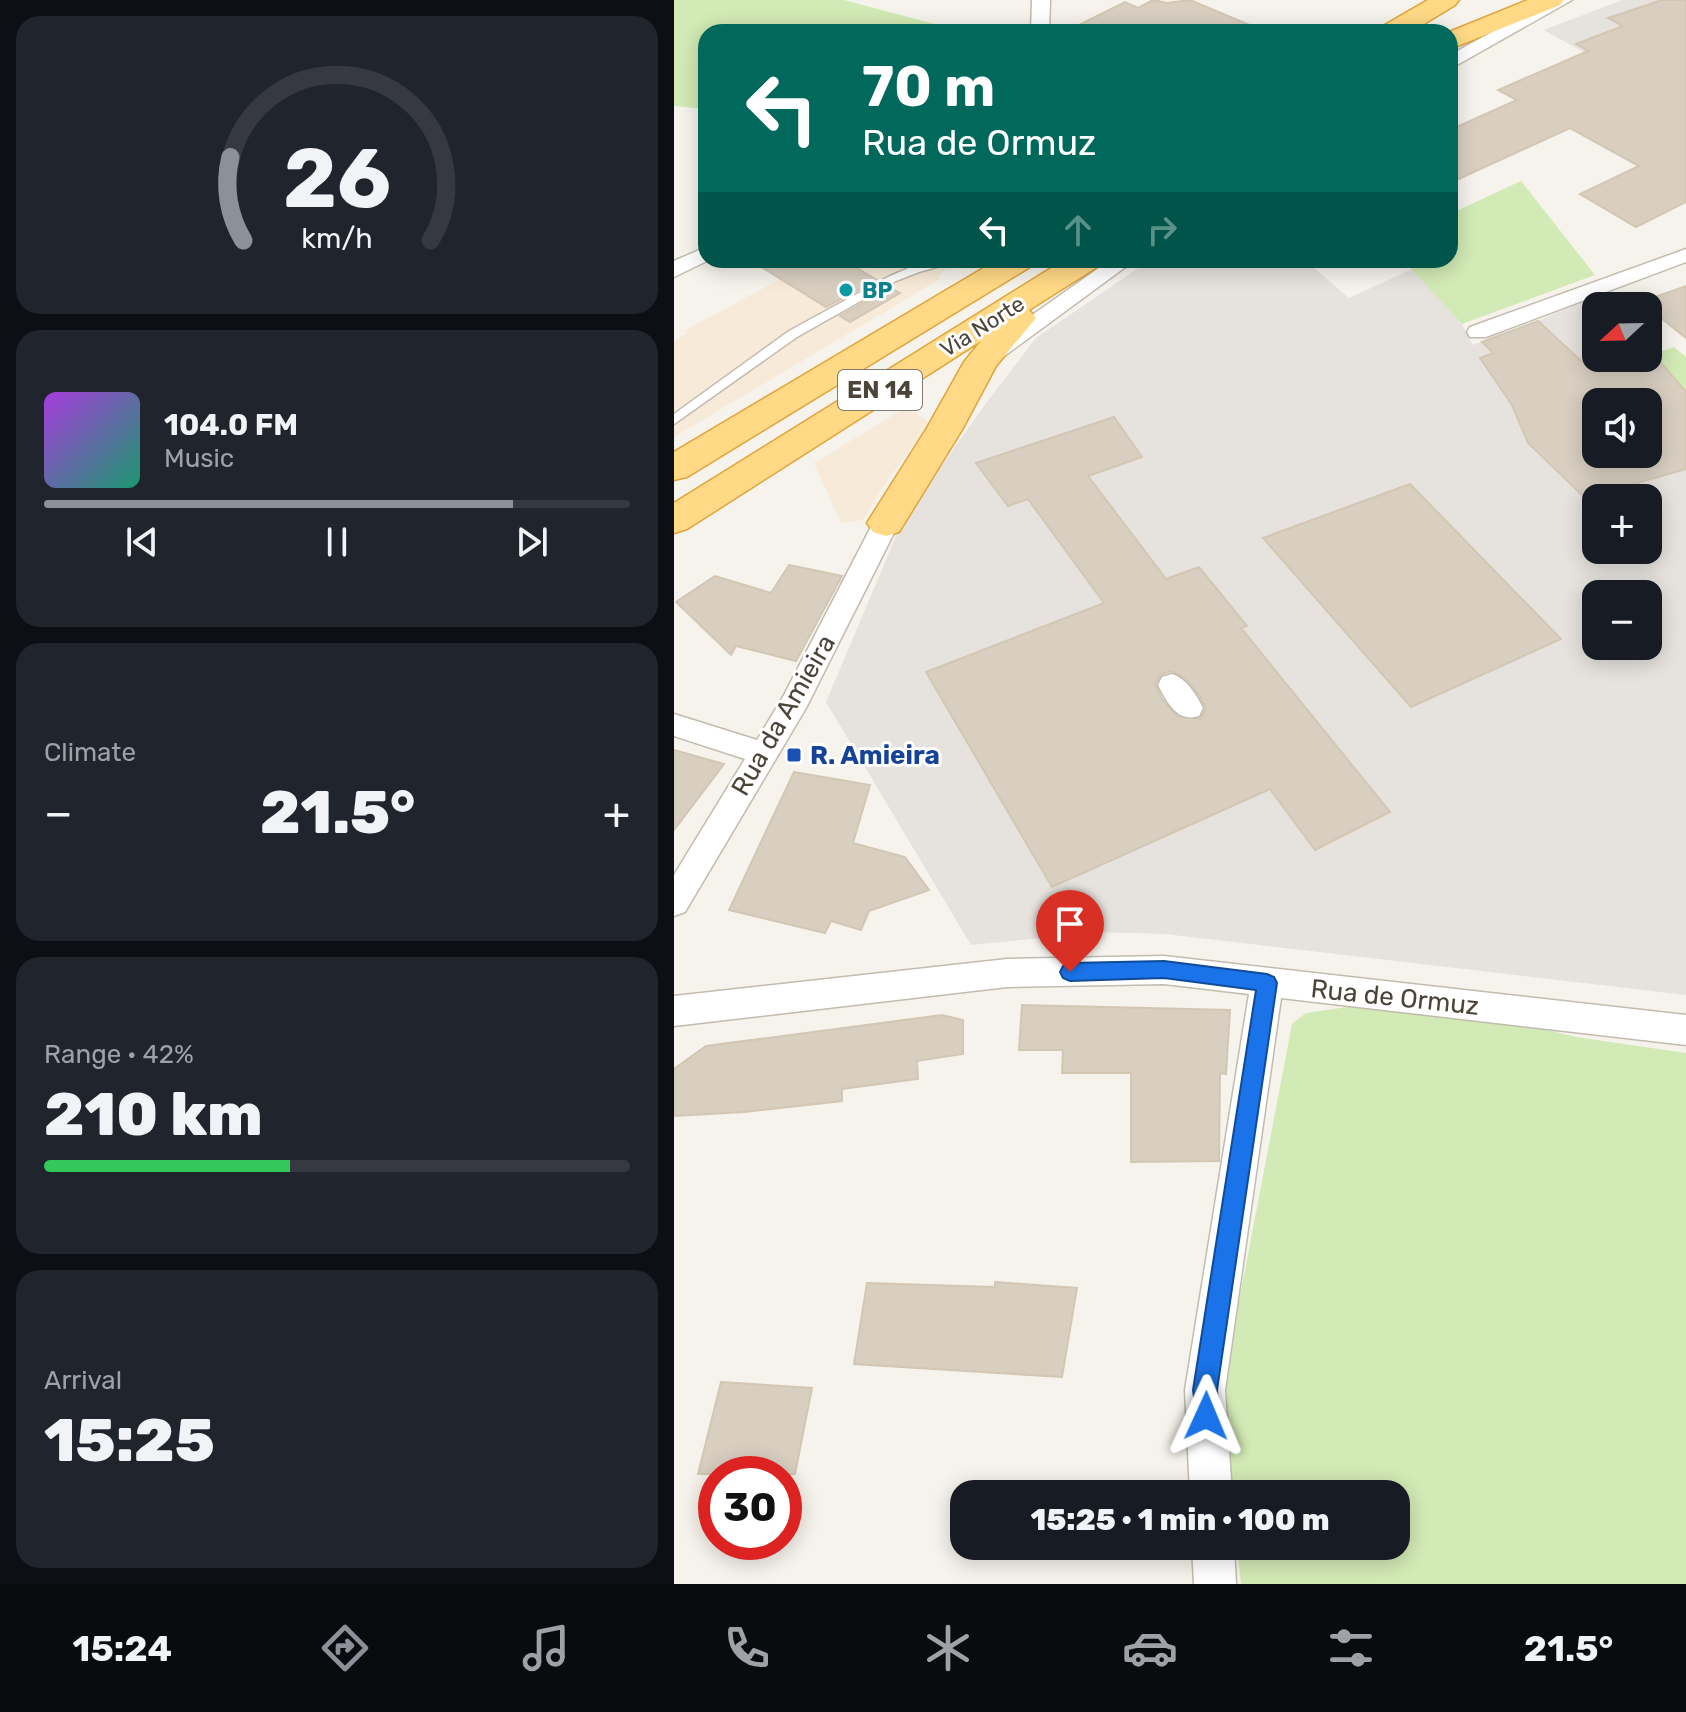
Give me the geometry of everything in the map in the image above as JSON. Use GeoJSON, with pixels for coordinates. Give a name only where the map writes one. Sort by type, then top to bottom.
{"type":"FeatureCollection","features":[{"type":"Feature","properties":{"kind":"highway"},"geometry":{"type":"LineString","coordinates":[[1406,24],[1446,0]]}},
{"type":"Feature","properties":{"kind":"highway"},"geometry":{"type":"LineString","coordinates":[[1458,24],[1497,0]]}},
{"type":"Feature","properties":{"kind":"highway"},"geometry":{"type":"LineString","coordinates":[[1458,38],[1551,0]]}},
{"type":"Feature","properties":{"kind":"highway","name":"Via Norte"},"geometry":{"type":"LineString","coordinates":[[674,468],[1006,268]]}},
{"type":"Feature","properties":{"kind":"highway","name":"Via Norte"},"geometry":{"type":"LineString","coordinates":[[674,520],[1073,268]]}},
{"type":"Feature","properties":{"kind":"highway"},"geometry":{"type":"LineString","coordinates":[[886,523],[945,428],[981,362],[1018,319],[1086,268]]}},
{"type":"Feature","properties":{"kind":"street"},"geometry":{"type":"LineString","coordinates":[[1040,24],[1041,0]]}},
{"type":"Feature","properties":{"kind":"street"},"geometry":{"type":"LineString","coordinates":[[1458,59],[1563,0]]}},
{"type":"Feature","properties":{"kind":"street"},"geometry":{"type":"LineString","coordinates":[[1478,332],[1686,255]]}},
{"type":"Feature","properties":{"kind":"street"},"geometry":{"type":"LineString","coordinates":[[674,270],[698,257]]}},
{"type":"Feature","properties":{"kind":"street"},"geometry":{"type":"LineString","coordinates":[[981,362],[1113,268]]}},
{"type":"Feature","properties":{"kind":"street","name":"Rua da Amieira"},"geometry":{"type":"LineString","coordinates":[[674,903],[796,700],[886,523]]}},
{"type":"Feature","properties":{"kind":"street"},"geometry":{"type":"LineString","coordinates":[[674,725],[763,753]]}},
{"type":"Feature","properties":{"kind":"street","name":"Rua de Ormuz"},"geometry":{"type":"LineString","coordinates":[[674,1011],[1007,973],[1164,970],[1686,1030]]}},
{"type":"Feature","properties":{"kind":"street"},"geometry":{"type":"LineString","coordinates":[[1210,1480],[1205,1390],[1267,983]]}},
{"type":"Feature","properties":{"kind":"street"},"geometry":{"type":"LineString","coordinates":[[1214,1560],[1215,1584]]}},
{"type":"Feature","properties":{"kind":"lane"},"geometry":{"type":"LineString","coordinates":[[674,420],[793,334],[892,279],[920,268]]}},
{"type":"Feature","properties":{"kind":"shaded area"},"geometry":{"type":"Polygon","coordinates":[[[1622,0],[1686,0],[1686,110],[1544,30],[1622,0]]]}},
{"type":"Feature","properties":{"kind":"shaded area","name":"BP"},"geometry":{"type":"Polygon","coordinates":[[[800,268],[946,268],[938,277],[940,279],[674,437],[674,341],[686,334],[684,331],[800,268]]]}},
{"type":"Feature","properties":{"kind":"shaded area"},"geometry":{"type":"Polygon","coordinates":[[[1138,268],[1314,268],[1349,298],[1412,269],[1462,324],[1473,345],[1582,301],[1582,372],[1662,372],[1662,364],[1686,392],[1686,995],[1165,934],[1098,932],[971,945],[826,702],[902,522],[1036,338],[1138,268]]]}},
{"type":"Feature","properties":{"kind":"shaded area"},"geometry":{"type":"Polygon","coordinates":[[[907,407],[930,423],[884,485],[863,520],[841,523],[814,463],[907,407]]]}},
{"type":"Feature","properties":{"kind":"green space"},"geometry":{"type":"Polygon","coordinates":[[[674,0],[844,0],[935,24],[698,24],[698,108],[674,106],[674,0]]]}},
{"type":"Feature","properties":{"kind":"green space"},"geometry":{"type":"Polygon","coordinates":[[[1521,181],[1595,275],[1462,324],[1410,268],[1458,268],[1458,210],[1521,181]]]}},
{"type":"Feature","properties":{"kind":"green space"},"geometry":{"type":"Polygon","coordinates":[[[1674,347],[1686,357],[1686,392],[1662,364],[1662,351],[1674,347]]]}},
{"type":"Feature","properties":{"kind":"green space"},"geometry":{"type":"Polygon","coordinates":[[[1354,1006],[1524,1024],[1576,1037],[1686,1053],[1686,1584],[1241,1584],[1238,1560],[1410,1560],[1410,1480],[1232,1480],[1224,1409],[1233,1333],[1292,1024],[1306,1013],[1354,1006]]]}},
{"type":"Feature","properties":{"kind":"building"},"geometry":{"type":"Polygon","coordinates":[[[1153,0],[1167,3],[1190,0],[1247,24],[1081,24],[1125,2],[1138,8],[1153,0]]]}},
{"type":"Feature","properties":{"kind":"building"},"geometry":{"type":"Polygon","coordinates":[[[1662,0],[1686,0],[1686,202],[1636,227],[1580,194],[1639,166],[1570,128],[1458,179],[1458,126],[1517,100],[1498,90],[1588,51],[1576,44],[1623,26],[1608,18],[1662,0]]]}},
{"type":"Feature","properties":{"kind":"building"},"geometry":{"type":"Polygon","coordinates":[[[763,268],[857,268],[877,280],[826,307],[763,268]]]}},
{"type":"Feature","properties":{"kind":"building"},"geometry":{"type":"Polygon","coordinates":[[[1686,286],[1686,338],[1662,319],[1662,295],[1686,286]]]}},
{"type":"Feature","properties":{"kind":"building"},"geometry":{"type":"Polygon","coordinates":[[[890,288],[900,293],[850,322],[840,316],[890,288]]]}},
{"type":"Feature","properties":{"kind":"building"},"geometry":{"type":"Polygon","coordinates":[[[1538,321],[1582,362],[1582,372],[1662,372],[1662,364],[1686,392],[1686,469],[1634,484],[1582,484],[1582,495],[1528,443],[1512,405],[1480,358],[1493,353],[1482,342],[1538,321]]]}},
{"type":"Feature","properties":{"kind":"building"},"geometry":{"type":"Polygon","coordinates":[[[1114,417],[1142,457],[1088,476],[1166,579],[1199,567],[1247,626],[1241,628],[1390,812],[1315,850],[1270,789],[1052,887],[926,672],[1104,603],[1028,499],[1008,506],[976,463],[1114,417]],[[1171,671],[1161,674],[1155,684],[1162,699],[1177,716],[1200,719],[1206,709],[1200,696],[1184,677],[1171,671]]]}},
{"type":"Feature","properties":{"kind":"building"},"geometry":{"type":"Polygon","coordinates":[[[1410,484],[1561,639],[1411,707],[1263,538],[1410,484]]]}},
{"type":"Feature","properties":{"kind":"building"},"geometry":{"type":"Polygon","coordinates":[[[789,565],[842,576],[796,661],[736,646],[731,655],[676,602],[715,576],[771,593],[789,565]]]}},
{"type":"Feature","properties":{"kind":"building"},"geometry":{"type":"Polygon","coordinates":[[[674,750],[724,764],[674,830],[674,750]]]}},
{"type":"Feature","properties":{"kind":"building"},"geometry":{"type":"Polygon","coordinates":[[[794,772],[870,785],[853,843],[905,857],[929,890],[869,911],[861,930],[831,921],[825,933],[729,910],[794,772]]]}},
{"type":"Feature","properties":{"kind":"building"},"geometry":{"type":"Polygon","coordinates":[[[1022,1005],[1230,1010],[1226,1074],[1220,1073],[1219,1161],[1131,1162],[1131,1073],[1062,1073],[1063,1050],[1019,1050],[1022,1005]]]}},
{"type":"Feature","properties":{"kind":"building"},"geometry":{"type":"Polygon","coordinates":[[[942,1015],[963,1020],[963,1054],[917,1061],[918,1079],[842,1089],[842,1101],[674,1116],[674,1069],[706,1046],[942,1015]]]}},
{"type":"Feature","properties":{"kind":"building"},"geometry":{"type":"Polygon","coordinates":[[[995,1282],[1077,1288],[1062,1377],[854,1364],[867,1283],[995,1287],[995,1282]]]}},
{"type":"Feature","properties":{"kind":"building"},"geometry":{"type":"Polygon","coordinates":[[[721,1382],[812,1388],[799,1456],[702,1456],[721,1382]]]}},
{"type":"Feature","properties":{"kind":"place","name":"BP"},"geometry":{"type":"Point","coordinates":[846,290]}},
{"type":"Feature","properties":{"kind":"place","name":"R. Amieira"},"geometry":{"type":"Point","coordinates":[794,755]}},
{"type":"Feature","properties":{"kind":"route"},"geometry":{"type":"LineString","coordinates":[[1070,972],[1164,970],[1267,983],[1205,1390],[1206,1416]]}}]}
